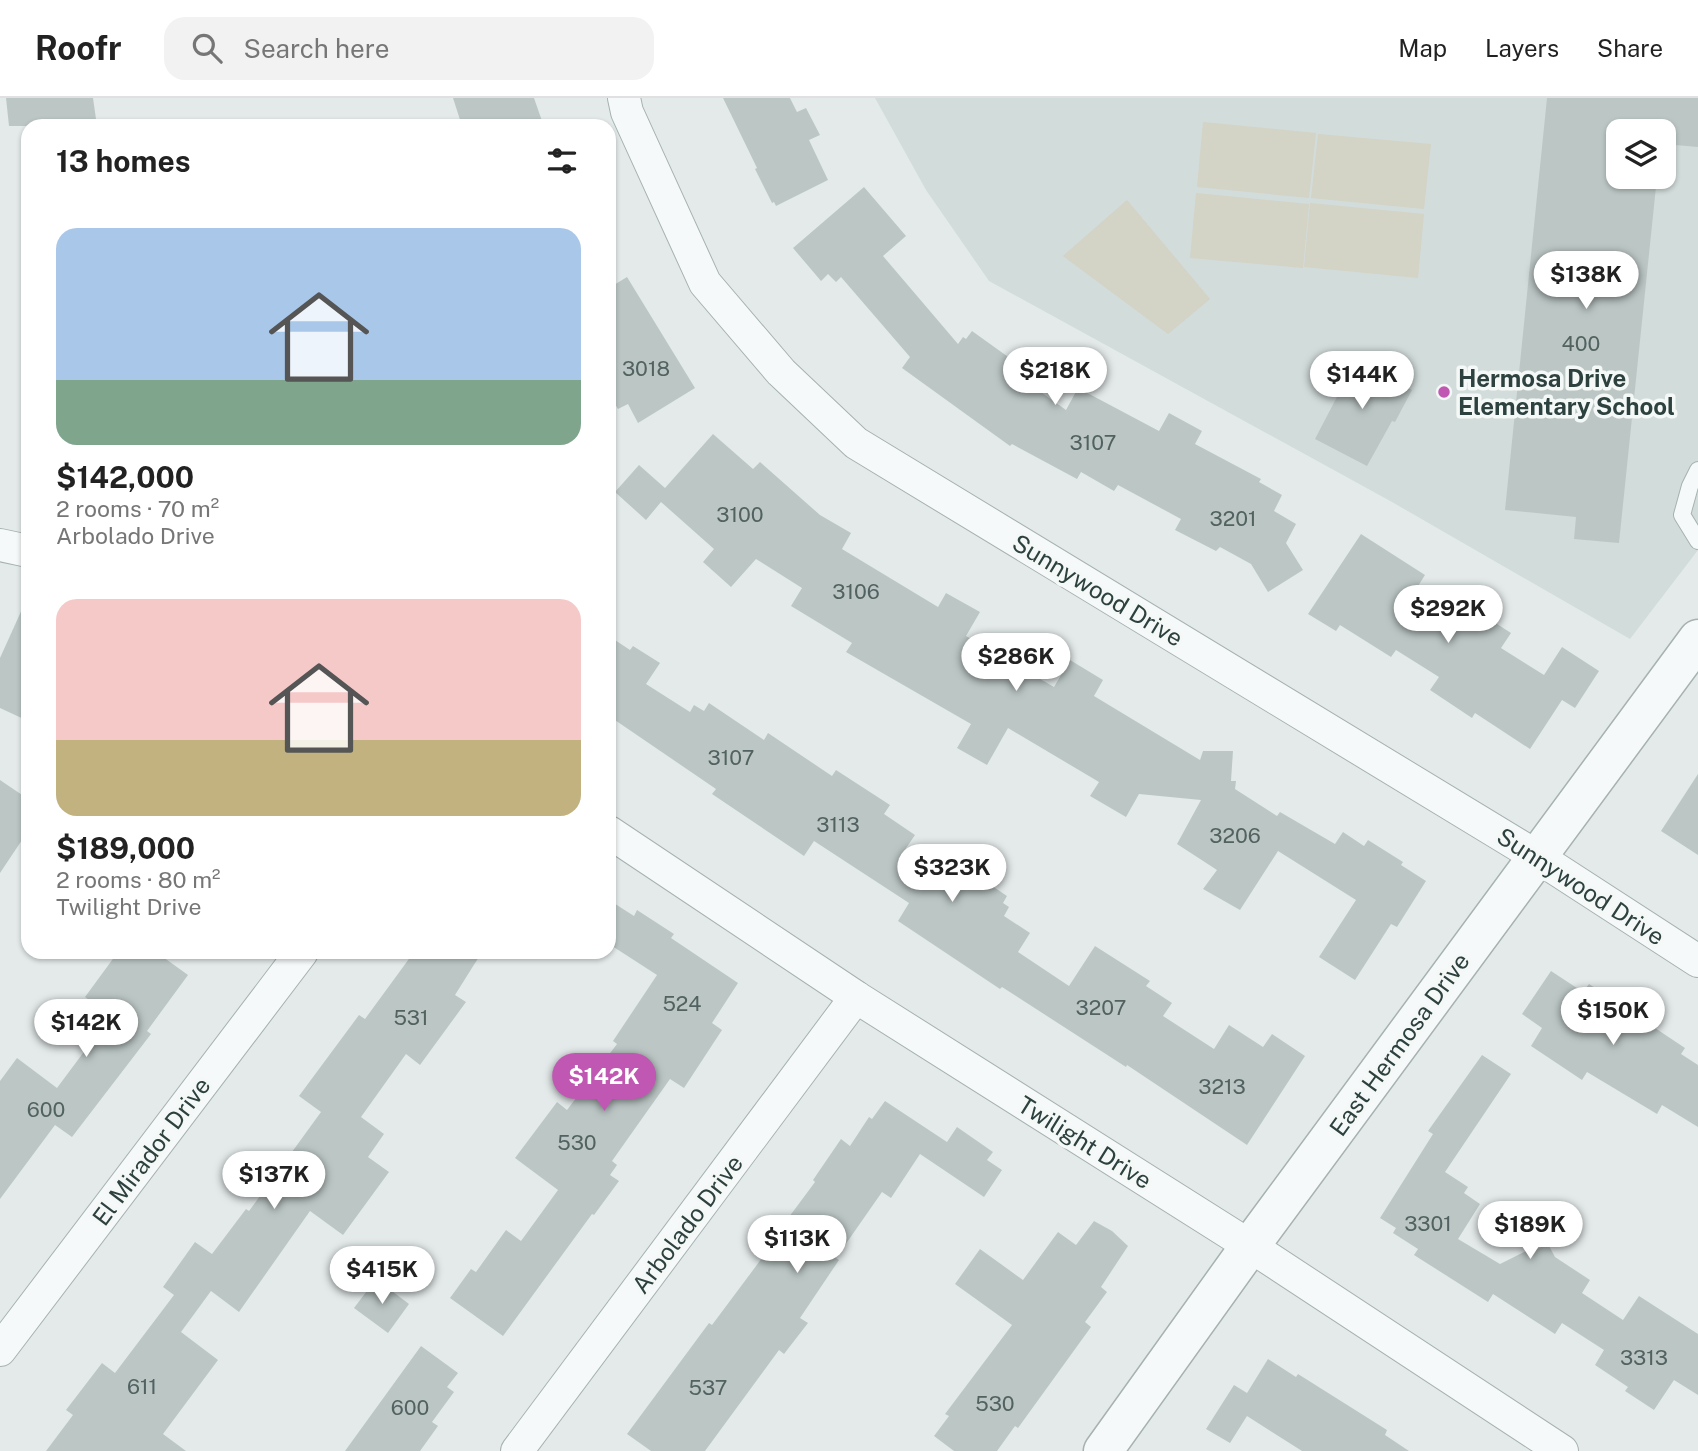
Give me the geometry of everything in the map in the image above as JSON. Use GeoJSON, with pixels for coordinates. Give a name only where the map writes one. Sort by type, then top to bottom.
{"type":"FeatureCollection","features":[{"type":"Feature","properties":{"kind":"street","name":"Sunnywood Drive"},"geometry":{"type":"LineString","coordinates":[[624,98],[627,112],[705,283],[781,372],[856,443],[1536,856],[1698,961]]}},
{"type":"Feature","properties":{"kind":"street"},"geometry":{"type":"LineString","coordinates":[[0,545],[21,550]]}},
{"type":"Feature","properties":{"kind":"street","name":"East Hermosa Drive"},"geometry":{"type":"LineString","coordinates":[[1104,1451],[1250,1246],[1698,639]]}},
{"type":"Feature","properties":{"kind":"street","name":"Twilight Drive"},"geometry":{"type":"LineString","coordinates":[[616,837],[856,997],[1250,1246],[1562,1451]]}},
{"type":"Feature","properties":{"kind":"street","name":"El Mirador Drive"},"geometry":{"type":"LineString","coordinates":[[0,1350],[297,959]]}},
{"type":"Feature","properties":{"kind":"street","name":"Arbolado Drive"},"geometry":{"type":"LineString","coordinates":[[517,1451],[856,997]]}},
{"type":"Feature","properties":{"kind":"lane"},"geometry":{"type":"LineString","coordinates":[[1698,470],[1690,486],[1682,515],[1698,541]]}},
{"type":"Feature","properties":{"kind":"shaded area","name":"Hermosa Drive Elementary School"},"geometry":{"type":"Polygon","coordinates":[[[875,98],[1698,98],[1698,550],[1630,639],[1392,502],[989,281],[926,190],[875,98]]]}},
{"type":"Feature","properties":{"kind":"shaded area"},"geometry":{"type":"Polygon","coordinates":[[[1203,122],[1316,133],[1309,198],[1197,187],[1203,122]]]}},
{"type":"Feature","properties":{"kind":"shaded area"},"geometry":{"type":"Polygon","coordinates":[[[1318,134],[1431,144],[1424,209],[1311,198],[1318,134]]]}},
{"type":"Feature","properties":{"kind":"shaded area"},"geometry":{"type":"Polygon","coordinates":[[[1196,193],[1309,204],[1303,268],[1190,258],[1196,193]]]}},
{"type":"Feature","properties":{"kind":"shaded area"},"geometry":{"type":"Polygon","coordinates":[[[1127,200],[1210,299],[1168,334],[1063,256],[1127,200]]]}},
{"type":"Feature","properties":{"kind":"shaded area"},"geometry":{"type":"Polygon","coordinates":[[[1310,203],[1424,214],[1418,278],[1304,267],[1310,203]]]}},
{"type":"Feature","properties":{"kind":"building"},"geometry":{"type":"Polygon","coordinates":[[[6,98],[93,98],[96,119],[21,119],[21,126],[9,126],[6,98]]]}},
{"type":"Feature","properties":{"kind":"building"},"geometry":{"type":"Polygon","coordinates":[[[453,98],[534,98],[541,119],[460,119],[453,98]]]}},
{"type":"Feature","properties":{"kind":"building"},"geometry":{"type":"Polygon","coordinates":[[[723,98],[790,98],[797,112],[806,108],[820,135],[809,140],[828,180],[776,206],[772,203],[723,98]]]}},
{"type":"Feature","properties":{"kind":"building"},"geometry":{"type":"Polygon","coordinates":[[[1547,98],[1698,98],[1698,147],[1676,145],[1676,119],[1606,119],[1606,189],[1656,189],[1619,543],[1574,539],[1576,517],[1505,510],[1547,98]]]}},
{"type":"Feature","properties":{"kind":"building"},"geometry":{"type":"Polygon","coordinates":[[[864,187],[906,236],[883,256],[958,344],[972,331],[1018,364],[1013,372],[1066,410],[1078,388],[1159,431],[1169,413],[1202,431],[1195,444],[1261,479],[1259,482],[1282,495],[1274,511],[1296,524],[1286,543],[1303,570],[1268,592],[1251,564],[1220,547],[1216,551],[1175,530],[1181,519],[1118,485],[1114,491],[1081,472],[1077,479],[1012,444],[1010,446],[902,368],[910,357],[841,277],[836,282],[828,274],[821,281],[793,248],[864,187]]]}},
{"type":"Feature","properties":{"kind":"building"},"geometry":{"type":"Polygon","coordinates":[[[627,277],[695,388],[638,423],[628,404],[618,409],[616,406],[616,284],[627,277]]]}},
{"type":"Feature","properties":{"kind":"building"},"geometry":{"type":"Polygon","coordinates":[[[1350,357],[1412,390],[1367,466],[1315,439],[1339,393],[1333,389],[1350,357]]]}},
{"type":"Feature","properties":{"kind":"building"},"geometry":{"type":"Polygon","coordinates":[[[713,434],[753,469],[760,462],[820,515],[851,533],[842,549],[938,607],[946,593],[980,612],[966,636],[1054,687],[1070,660],[1103,680],[1094,696],[1200,760],[1203,751],[1233,751],[1231,781],[1236,781],[1235,789],[1277,816],[1280,812],[1335,844],[1343,832],[1364,846],[1368,840],[1403,862],[1401,865],[1426,881],[1397,927],[1391,924],[1355,980],[1319,957],[1356,900],[1278,851],[1240,910],[1203,889],[1217,870],[1177,844],[1201,800],[1139,794],[1126,817],[1090,796],[1099,782],[1008,728],[987,765],[957,748],[971,724],[846,652],[852,643],[791,606],[802,588],[756,559],[731,587],[703,562],[714,549],[661,502],[646,520],[616,493],[639,465],[665,488],[713,434]]]}},
{"type":"Feature","properties":{"kind":"building"},"geometry":{"type":"Polygon","coordinates":[[[1361,534],[1425,575],[1413,594],[1469,630],[1480,613],[1511,633],[1501,648],[1544,675],[1562,647],[1599,671],[1575,708],[1562,700],[1530,749],[1475,713],[1472,718],[1430,690],[1439,677],[1396,650],[1391,657],[1340,625],[1336,631],[1308,614],[1361,534]]]}},
{"type":"Feature","properties":{"kind":"building"},"geometry":{"type":"Polygon","coordinates":[[[21,612],[21,718],[0,708],[0,658],[21,612]]]}},
{"type":"Feature","properties":{"kind":"building"},"geometry":{"type":"Polygon","coordinates":[[[616,641],[630,650],[633,646],[660,663],[646,684],[690,712],[694,705],[704,711],[709,703],[764,740],[768,733],[832,776],[836,770],[890,805],[884,814],[915,835],[900,857],[952,891],[967,869],[1007,896],[1003,903],[1009,907],[1004,916],[1030,933],[1018,952],[1069,986],[1095,946],[1150,981],[1146,986],[1172,1003],[1163,1016],[1214,1049],[1229,1025],[1263,1047],[1272,1034],[1305,1056],[1247,1145],[1127,1065],[1126,1067],[1002,987],[1000,989],[898,921],[909,903],[814,841],[804,856],[712,794],[716,789],[616,721],[616,641]]]}},
{"type":"Feature","properties":{"kind":"building"},"geometry":{"type":"Polygon","coordinates":[[[1698,774],[1698,855],[1661,831],[1698,774]]]}},
{"type":"Feature","properties":{"kind":"building"},"geometry":{"type":"Polygon","coordinates":[[[0,780],[21,794],[21,842],[0,873],[0,780]]]}},
{"type":"Feature","properties":{"kind":"building"},"geometry":{"type":"Polygon","coordinates":[[[616,904],[634,916],[637,910],[674,934],[671,938],[738,983],[712,1023],[722,1030],[684,1088],[670,1079],[612,1161],[617,1165],[610,1175],[619,1181],[503,1336],[450,1298],[471,1269],[476,1272],[506,1230],[521,1241],[558,1190],[515,1158],[557,1102],[567,1110],[617,1044],[613,1041],[657,975],[616,949],[616,904]]]}},
{"type":"Feature","properties":{"kind":"building"},"geometry":{"type":"Polygon","coordinates":[[[113,959],[166,959],[188,975],[147,1031],[151,1034],[72,1137],[55,1125],[0,1199],[0,1081],[17,1058],[57,1088],[92,1041],[83,1034],[102,1009],[85,997],[113,959]]]}},
{"type":"Feature","properties":{"kind":"building"},"geometry":{"type":"Polygon","coordinates":[[[409,959],[478,959],[455,995],[466,1002],[420,1065],[406,1054],[361,1117],[384,1134],[368,1157],[389,1172],[343,1235],[310,1211],[239,1312],[211,1291],[181,1332],[218,1360],[163,1434],[186,1451],[46,1451],[73,1415],[66,1410],[102,1363],[115,1373],[174,1295],[163,1287],[195,1242],[212,1254],[246,1209],[249,1211],[321,1112],[299,1096],[359,1015],[365,1019],[409,959]]]}},
{"type":"Feature","properties":{"kind":"building"},"geometry":{"type":"Polygon","coordinates":[[[1551,971],[1583,992],[1589,984],[1685,1048],[1681,1054],[1698,1065],[1698,1127],[1662,1105],[1657,1114],[1587,1072],[1582,1080],[1531,1046],[1542,1028],[1522,1014],[1551,971]]]}},
{"type":"Feature","properties":{"kind":"building"},"geometry":{"type":"Polygon","coordinates":[[[1482,1055],[1511,1074],[1445,1172],[1468,1187],[1464,1193],[1480,1204],[1458,1239],[1500,1264],[1536,1246],[1537,1249],[1548,1244],[1555,1257],[1590,1280],[1582,1293],[1623,1320],[1639,1296],[1698,1334],[1698,1395],[1674,1380],[1654,1410],[1625,1391],[1628,1387],[1595,1365],[1604,1350],[1562,1323],[1555,1334],[1493,1294],[1488,1302],[1414,1255],[1418,1249],[1393,1233],[1396,1228],[1380,1218],[1433,1134],[1428,1131],[1482,1055]]]}},
{"type":"Feature","properties":{"kind":"building"},"geometry":{"type":"Polygon","coordinates":[[[885,1101],[947,1142],[957,1127],[993,1152],[987,1160],[1002,1170],[984,1197],[920,1154],[891,1198],[882,1192],[836,1258],[839,1260],[800,1318],[808,1323],[784,1354],[779,1350],[705,1451],[651,1451],[627,1434],[709,1323],[712,1325],[768,1250],[766,1248],[815,1182],[813,1180],[841,1139],[850,1146],[869,1117],[872,1119],[885,1101]]]}},
{"type":"Feature","properties":{"kind":"building"},"geometry":{"type":"Polygon","coordinates":[[[1094,1221],[1112,1231],[1128,1246],[1101,1287],[1107,1292],[1085,1322],[1091,1327],[1018,1428],[1015,1426],[997,1451],[954,1451],[934,1436],[949,1416],[945,1414],[1012,1325],[955,1284],[980,1249],[1023,1280],[1058,1232],[1076,1245],[1094,1221]]]}},
{"type":"Feature","properties":{"kind":"building"},"geometry":{"type":"Polygon","coordinates":[[[376,1279],[409,1304],[388,1333],[354,1308],[376,1279]]]}},
{"type":"Feature","properties":{"kind":"building"},"geometry":{"type":"Polygon","coordinates":[[[421,1346],[458,1373],[447,1387],[454,1392],[432,1422],[438,1426],[420,1451],[345,1451],[421,1346]]]}},
{"type":"Feature","properties":{"kind":"building"},"geometry":{"type":"Polygon","coordinates":[[[1268,1359],[1296,1377],[1298,1374],[1387,1430],[1385,1435],[1409,1451],[1302,1451],[1247,1416],[1230,1443],[1206,1429],[1234,1385],[1247,1393],[1268,1359]]]}},
{"type":"Feature","properties":{"kind":"place","name":"Hermosa Drive Elementary School"},"geometry":{"type":"Point","coordinates":[1444,392]}}]}
